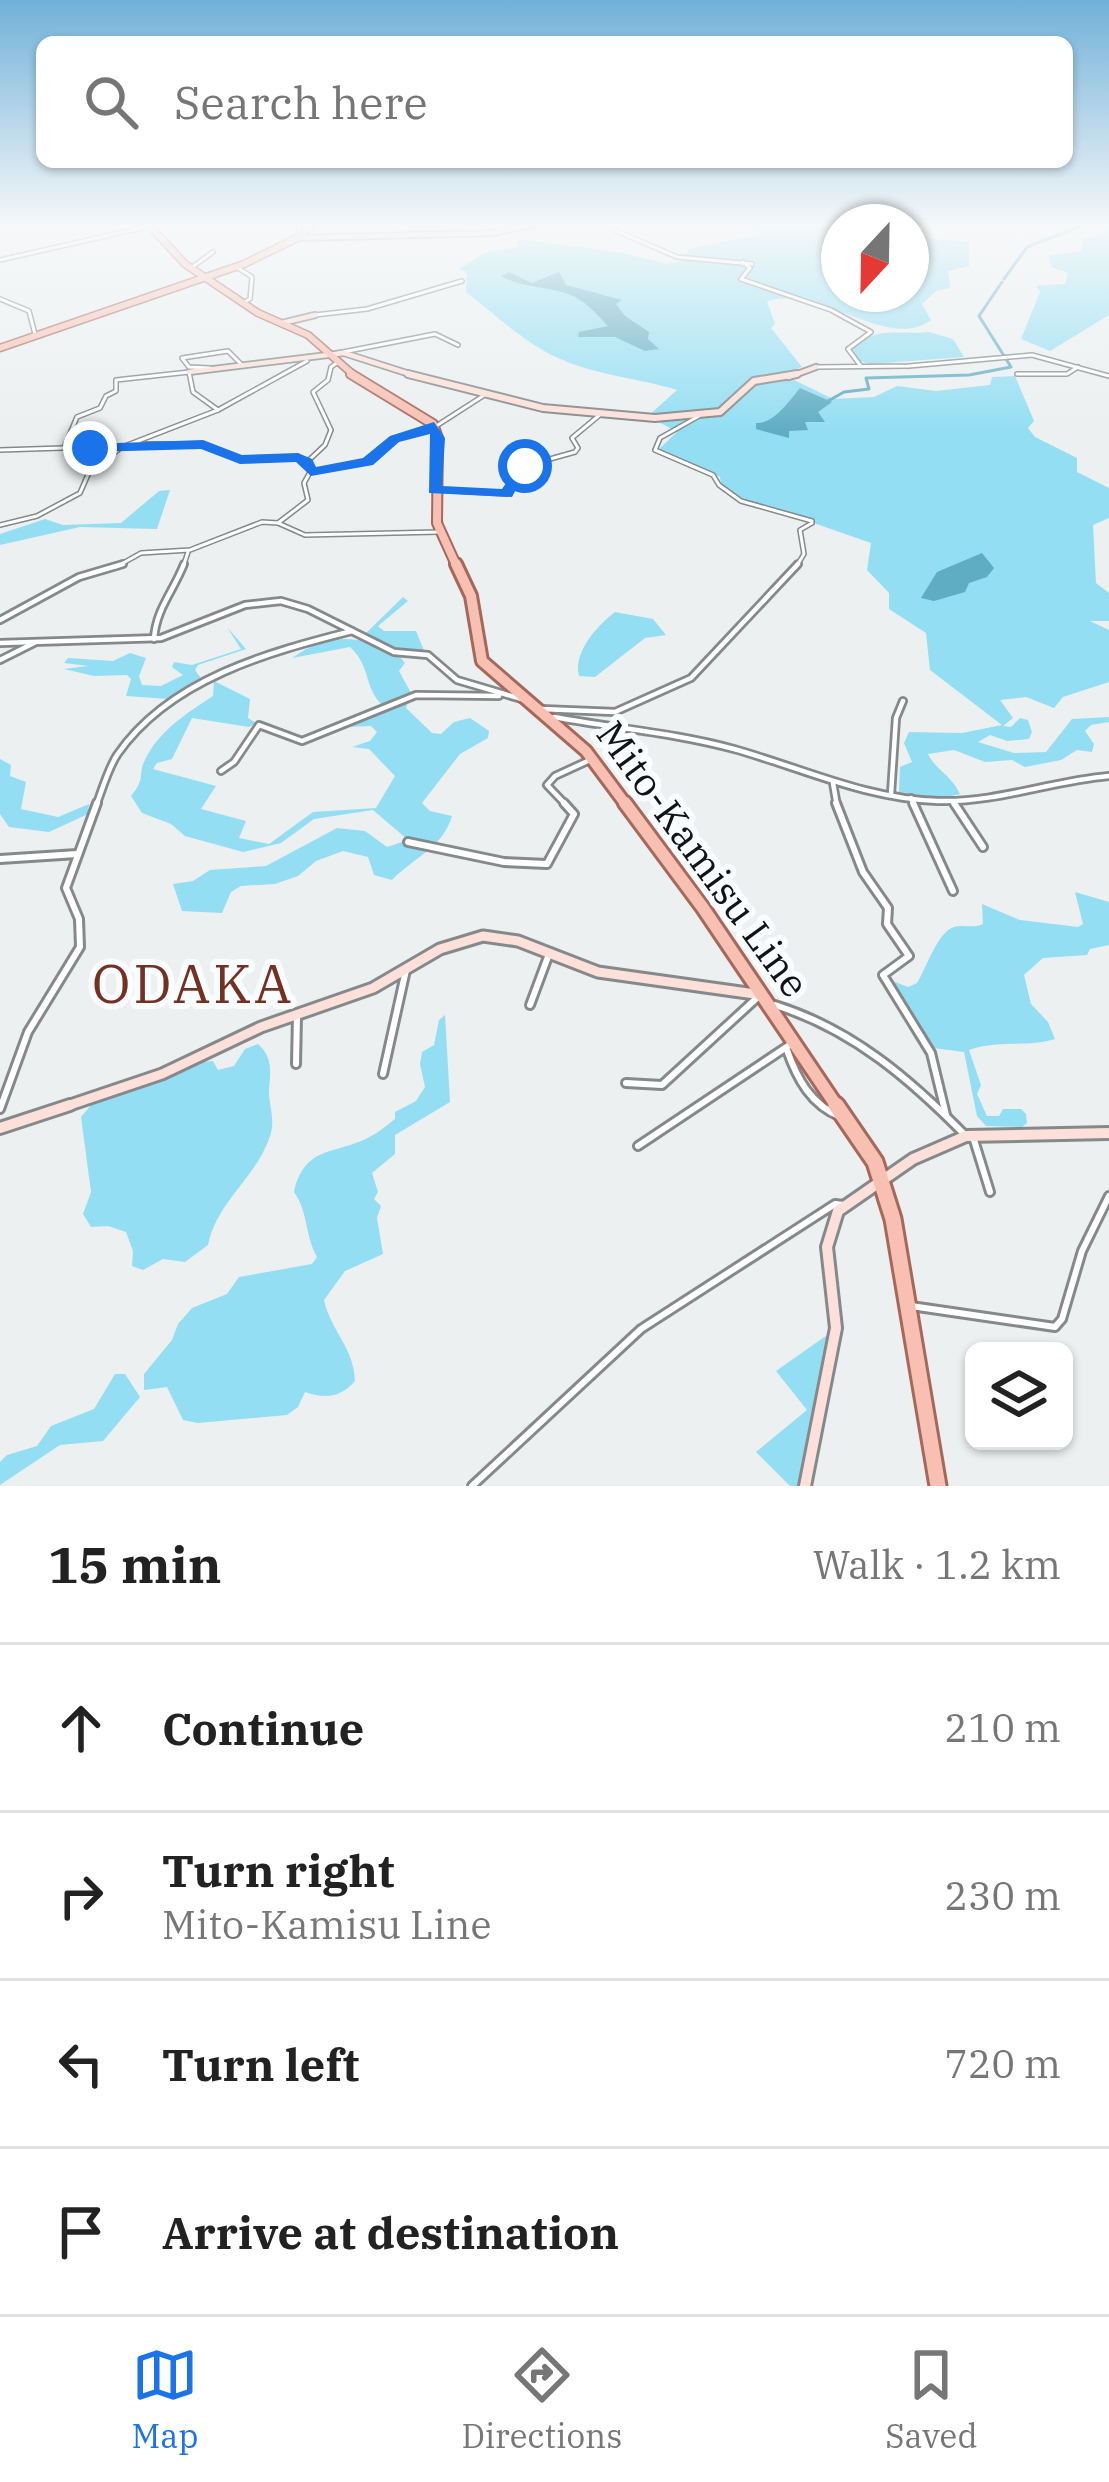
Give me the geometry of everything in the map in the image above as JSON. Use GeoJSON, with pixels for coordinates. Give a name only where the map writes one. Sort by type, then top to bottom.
{"type":"FeatureCollection","features":[{"type":"Feature","properties":{"kind":"main road"},"geometry":{"type":"LineString","coordinates":[[0,348],[159,293]]}},
{"type":"Feature","properties":{"kind":"main road"},"geometry":{"type":"LineString","coordinates":[[229,293],[305,333],[434,426]]}},
{"type":"Feature","properties":{"kind":"main road","name":"Mito-Kamisu Line"},"geometry":{"type":"LineString","coordinates":[[434,426],[439,532],[471,596],[482,662],[592,759],[846,1115],[882,1178],[909,1306],[938,1486]]}},
{"type":"Feature","properties":{"kind":"street"},"geometry":{"type":"LineString","coordinates":[[243,303],[251,293]]}},
{"type":"Feature","properties":{"kind":"street"},"geometry":{"type":"LineString","coordinates":[[282,323],[367,309],[421,293]]}},
{"type":"Feature","properties":{"kind":"street"},"geometry":{"type":"LineString","coordinates":[[783,293],[849,315],[869,327],[871,332],[848,349],[860,365]]}},
{"type":"Feature","properties":{"kind":"street"},"geometry":{"type":"LineString","coordinates":[[0,299],[29,311],[35,334]]}},
{"type":"Feature","properties":{"kind":"street"},"geometry":{"type":"LineString","coordinates":[[64,448],[77,417],[100,408],[106,396],[116,391],[118,379],[154,370],[189,372],[307,361],[435,334],[458,345]]}},
{"type":"Feature","properties":{"kind":"street"},"geometry":{"type":"LineString","coordinates":[[219,370],[191,368],[182,358],[229,351],[243,367]]}},
{"type":"Feature","properties":{"kind":"street"},"geometry":{"type":"LineString","coordinates":[[336,356],[543,408],[699,416],[724,411],[756,380],[785,378],[816,367],[1040,356],[1109,376]]}},
{"type":"Feature","properties":{"kind":"street"},"geometry":{"type":"LineString","coordinates":[[307,462],[325,445],[331,430],[314,392],[336,356]]}},
{"type":"Feature","properties":{"kind":"street"},"geometry":{"type":"LineString","coordinates":[[0,450],[130,444],[218,410],[307,361]]}},
{"type":"Feature","properties":{"kind":"street"},"geometry":{"type":"LineString","coordinates":[[1017,374],[1067,374],[1078,367]]}},
{"type":"Feature","properties":{"kind":"street"},"geometry":{"type":"LineString","coordinates":[[189,372],[193,392],[218,410]]}},
{"type":"Feature","properties":{"kind":"street"},"geometry":{"type":"LineString","coordinates":[[278,523],[308,500],[304,483],[311,472],[368,462],[395,439],[419,435],[488,393]]}},
{"type":"Feature","properties":{"kind":"street"},"geometry":{"type":"LineString","coordinates":[[434,490],[507,494],[525,466],[575,452],[578,448],[572,437],[602,413]]}},
{"type":"Feature","properties":{"kind":"street"},"geometry":{"type":"LineString","coordinates":[[544,712],[615,712],[691,678],[801,561],[800,530],[812,522],[736,498],[717,487],[713,475],[655,450],[659,438],[680,431],[699,416]]}},
{"type":"Feature","properties":{"kind":"street"},"geometry":{"type":"LineString","coordinates":[[130,444],[203,444],[240,460],[295,457],[307,462],[311,472]]}},
{"type":"Feature","properties":{"kind":"street"},"geometry":{"type":"LineString","coordinates":[[0,525],[44,513],[80,493],[91,470],[122,446]]}},
{"type":"Feature","properties":{"kind":"street"},"geometry":{"type":"LineString","coordinates":[[0,620],[79,577],[119,566],[141,553],[190,550],[262,522],[278,523],[305,535],[439,532]]}},
{"type":"Feature","properties":{"kind":"street"},"geometry":{"type":"LineString","coordinates":[[154,639],[156,612],[175,586],[190,550]]}},
{"type":"Feature","properties":{"kind":"street"},"geometry":{"type":"LineString","coordinates":[[0,643],[154,639],[267,601],[296,604],[394,652],[428,655],[447,675],[504,696]]}},
{"type":"Feature","properties":{"kind":"street"},"geometry":{"type":"LineString","coordinates":[[0,1109],[28,1032],[80,947],[79,920],[66,888],[117,755],[171,700],[266,652],[352,632]]}},
{"type":"Feature","properties":{"kind":"street"},"geometry":{"type":"LineString","coordinates":[[0,660],[38,640]]}},
{"type":"Feature","properties":{"kind":"street"},"geometry":{"type":"LineString","coordinates":[[221,771],[234,762],[256,725],[305,741],[416,695],[527,700]]}},
{"type":"Feature","properties":{"kind":"street"},"geometry":{"type":"LineString","coordinates":[[891,794],[896,718],[903,701]]}},
{"type":"Feature","properties":{"kind":"street"},"geometry":{"type":"LineString","coordinates":[[544,712],[743,751],[833,783],[911,798],[985,801],[1056,781],[1109,776]]}},
{"type":"Feature","properties":{"kind":"street"},"geometry":{"type":"LineString","coordinates":[[408,842],[504,862],[548,864],[574,814],[547,785],[592,759]]}},
{"type":"Feature","properties":{"kind":"street"},"geometry":{"type":"LineString","coordinates":[[833,783],[835,801],[863,872],[888,908],[887,924],[909,956],[883,975],[931,1053],[946,1115]]}},
{"type":"Feature","properties":{"kind":"street"},"geometry":{"type":"LineString","coordinates":[[911,798],[953,891]]}},
{"type":"Feature","properties":{"kind":"street"},"geometry":{"type":"LineString","coordinates":[[953,801],[982,848]]}},
{"type":"Feature","properties":{"kind":"street"},"geometry":{"type":"LineString","coordinates":[[0,859],[76,854]]}},
{"type":"Feature","properties":{"kind":"street"},"geometry":{"type":"LineString","coordinates":[[0,1128],[143,1081],[298,1013],[373,988],[440,949],[482,937],[509,939],[598,972],[764,998],[856,1042],[969,1135],[990,1192]]}},
{"type":"Feature","properties":{"kind":"street"},"geometry":{"type":"LineString","coordinates":[[530,1005],[549,954]]}},
{"type":"Feature","properties":{"kind":"street"},"geometry":{"type":"LineString","coordinates":[[382,1074],[406,970]]}},
{"type":"Feature","properties":{"kind":"street"},"geometry":{"type":"LineString","coordinates":[[626,1084],[662,1084],[764,998]]}},
{"type":"Feature","properties":{"kind":"street"},"geometry":{"type":"LineString","coordinates":[[296,1064],[298,1013]]}},
{"type":"Feature","properties":{"kind":"street"},"geometry":{"type":"LineString","coordinates":[[638,1146],[791,1044],[806,1090],[835,1117],[846,1115]]}},
{"type":"Feature","properties":{"kind":"street"},"geometry":{"type":"LineString","coordinates":[[805,1486],[836,1328],[828,1236],[844,1205],[926,1152],[969,1135],[1109,1133]]}},
{"type":"Feature","properties":{"kind":"street"},"geometry":{"type":"LineString","coordinates":[[909,1306],[1055,1327],[1062,1319],[1082,1251],[1109,1196]]}},
{"type":"Feature","properties":{"kind":"street"},"geometry":{"type":"LineString","coordinates":[[472,1486],[641,1329],[836,1204],[844,1205]]}},
{"type":"Feature","properties":{"kind":"shaded area"},"geometry":{"type":"Polygon","coordinates":[[[468,293],[821,293],[821,306],[788,299],[767,301],[775,324],[771,328],[802,367],[784,375],[833,399],[874,397],[897,386],[936,391],[990,385],[992,377],[1015,376],[1034,421],[1028,428],[1035,437],[1077,458],[1077,472],[1109,488],[1109,518],[1093,525],[1096,583],[1109,593],[1109,621],[1090,621],[1109,630],[1109,682],[1063,697],[1054,708],[1026,697],[1000,700],[1013,718],[1003,726],[1011,727],[1020,718],[1028,720],[1029,739],[1007,741],[990,735],[978,742],[1014,753],[1046,752],[1072,719],[1109,717],[1109,722],[1085,731],[1094,744],[1092,752],[1077,750],[1061,760],[1025,767],[1012,760],[985,762],[954,750],[928,754],[960,794],[943,798],[899,792],[900,767],[912,762],[904,743],[909,732],[962,733],[1002,725],[930,670],[926,633],[889,609],[889,593],[867,570],[871,543],[722,491],[720,477],[658,450],[677,432],[648,416],[677,390],[587,368],[545,351],[468,293]]]}},
{"type":"Feature","properties":{"kind":"shaded area"},"geometry":{"type":"Polygon","coordinates":[[[565,293],[597,293],[622,300],[616,304],[625,316],[649,332],[648,339],[659,349],[645,351],[615,337],[578,337],[579,332],[608,326],[565,293]]]}},
{"type":"Feature","properties":{"kind":"shaded area"},"geometry":{"type":"Polygon","coordinates":[[[1039,293],[1109,293],[1109,315],[1050,351],[1021,339],[1039,293]]]}},
{"type":"Feature","properties":{"kind":"shaded area"},"geometry":{"type":"Polygon","coordinates":[[[840,312],[926,312],[931,320],[914,328],[875,324],[840,312]]]}},
{"type":"Feature","properties":{"kind":"shaded area"},"geometry":{"type":"Polygon","coordinates":[[[929,332],[953,339],[964,357],[870,364],[857,360],[852,351],[877,334],[929,332]]]}},
{"type":"Feature","properties":{"kind":"shaded area"},"geometry":{"type":"Polygon","coordinates":[[[800,388],[832,402],[818,412],[825,422],[805,422],[808,430],[789,431],[789,438],[756,429],[756,423],[775,416],[800,388]]]}},
{"type":"Feature","properties":{"kind":"shaded area"},"geometry":{"type":"Polygon","coordinates":[[[170,490],[157,529],[80,527],[0,545],[0,534],[45,519],[63,525],[121,523],[159,491],[170,490]]]}},
{"type":"Feature","properties":{"kind":"shaded area"},"geometry":{"type":"Polygon","coordinates":[[[982,553],[994,568],[987,577],[969,583],[965,592],[934,601],[921,598],[937,572],[982,553]]]}},
{"type":"Feature","properties":{"kind":"shaded area"},"geometry":{"type":"Polygon","coordinates":[[[403,597],[408,601],[378,626],[384,631],[416,631],[425,653],[396,652],[405,663],[399,671],[411,693],[406,708],[432,733],[441,734],[454,722],[470,718],[489,731],[488,738],[460,754],[422,803],[430,811],[452,816],[442,837],[392,880],[374,875],[368,857],[343,851],[275,884],[241,886],[231,892],[222,913],[182,911],[173,884],[193,881],[210,870],[266,866],[337,828],[365,831],[387,847],[408,840],[373,810],[314,819],[281,843],[243,852],[185,836],[171,824],[142,813],[131,796],[157,741],[213,696],[214,681],[250,699],[248,718],[256,723],[249,727],[192,718],[172,759],[153,769],[216,786],[201,809],[246,821],[239,838],[269,844],[313,812],[376,808],[395,776],[369,749],[352,747],[370,741],[377,732],[371,726],[350,727],[352,724],[387,709],[374,694],[362,663],[350,647],[292,658],[339,639],[390,649],[364,635],[403,597]]]}},
{"type":"Feature","properties":{"kind":"shaded area"},"geometry":{"type":"Polygon","coordinates":[[[615,612],[653,619],[666,635],[645,638],[595,677],[579,676],[583,649],[615,612]]]}},
{"type":"Feature","properties":{"kind":"shaded area"},"geometry":{"type":"Polygon","coordinates":[[[227,627],[246,649],[198,665],[195,670],[203,681],[168,699],[126,696],[131,679],[127,675],[94,676],[64,669],[88,666],[64,663],[68,658],[113,661],[130,653],[146,658],[139,676],[142,685],[161,686],[183,675],[172,667],[174,662],[192,665],[241,649],[227,627]]]}},
{"type":"Feature","properties":{"kind":"shaded area"},"geometry":{"type":"Polygon","coordinates":[[[0,759],[11,765],[10,776],[26,782],[21,809],[58,817],[89,804],[88,814],[49,832],[9,827],[0,814],[0,759]]]}},
{"type":"Feature","properties":{"kind":"shaded area"},"geometry":{"type":"Polygon","coordinates":[[[1075,892],[1109,902],[1109,945],[1090,949],[1087,955],[1043,958],[1024,975],[1031,1004],[1048,1022],[1055,1039],[969,1050],[981,1085],[977,1094],[987,1116],[999,1116],[1003,1109],[1021,1109],[1026,1114],[1027,1123],[1022,1127],[986,1126],[977,1116],[964,1052],[933,1048],[890,980],[908,987],[917,983],[948,930],[983,924],[982,904],[1020,920],[1078,927],[1083,924],[1075,892]]]}},
{"type":"Feature","properties":{"kind":"shaded area"},"geometry":{"type":"Polygon","coordinates":[[[445,1015],[450,1102],[395,1135],[395,1154],[372,1173],[378,1192],[374,1199],[381,1206],[377,1218],[383,1254],[345,1271],[324,1300],[351,1359],[355,1381],[332,1396],[305,1392],[298,1407],[287,1415],[198,1423],[183,1420],[167,1387],[144,1390],[144,1374],[192,1308],[227,1294],[239,1277],[312,1264],[317,1257],[294,1192],[298,1178],[311,1160],[370,1137],[395,1119],[395,1112],[416,1101],[425,1087],[422,1052],[434,1045],[439,1020],[445,1015]]]}},
{"type":"Feature","properties":{"kind":"shaded area"},"geometry":{"type":"Polygon","coordinates":[[[258,1044],[270,1070],[272,1124],[264,1151],[220,1215],[208,1245],[185,1262],[163,1259],[143,1270],[132,1266],[126,1232],[91,1227],[83,1214],[91,1192],[81,1117],[91,1105],[200,1062],[213,1061],[218,1070],[234,1066],[245,1049],[258,1044]]]}},
{"type":"Feature","properties":{"kind":"shaded area"},"geometry":{"type":"Polygon","coordinates":[[[830,1333],[800,1486],[790,1486],[756,1452],[807,1410],[776,1371],[830,1333]]]}},
{"type":"Feature","properties":{"kind":"shaded area"},"geometry":{"type":"Polygon","coordinates":[[[115,1374],[125,1374],[140,1397],[103,1441],[60,1445],[0,1485],[0,1462],[7,1455],[37,1446],[51,1426],[94,1409],[115,1374]]]}},
{"type":"Feature","properties":{"kind":"waterway"},"geometry":{"type":"LineString","coordinates":[[828,401],[844,392],[869,389],[866,378],[969,375],[1011,367],[979,316],[994,293]]}},
{"type":"Feature","properties":{"kind":"district","name":"ODAKA"},"geometry":{"type":"Point","coordinates":[193,984]}},
{"type":"Feature","properties":{"kind":"route"},"geometry":{"type":"LineString","coordinates":[[90,448],[203,444],[240,460],[298,458],[307,462],[311,472],[368,462],[395,439],[419,435],[434,426],[438,438],[434,490],[507,494],[525,466]]}}]}
